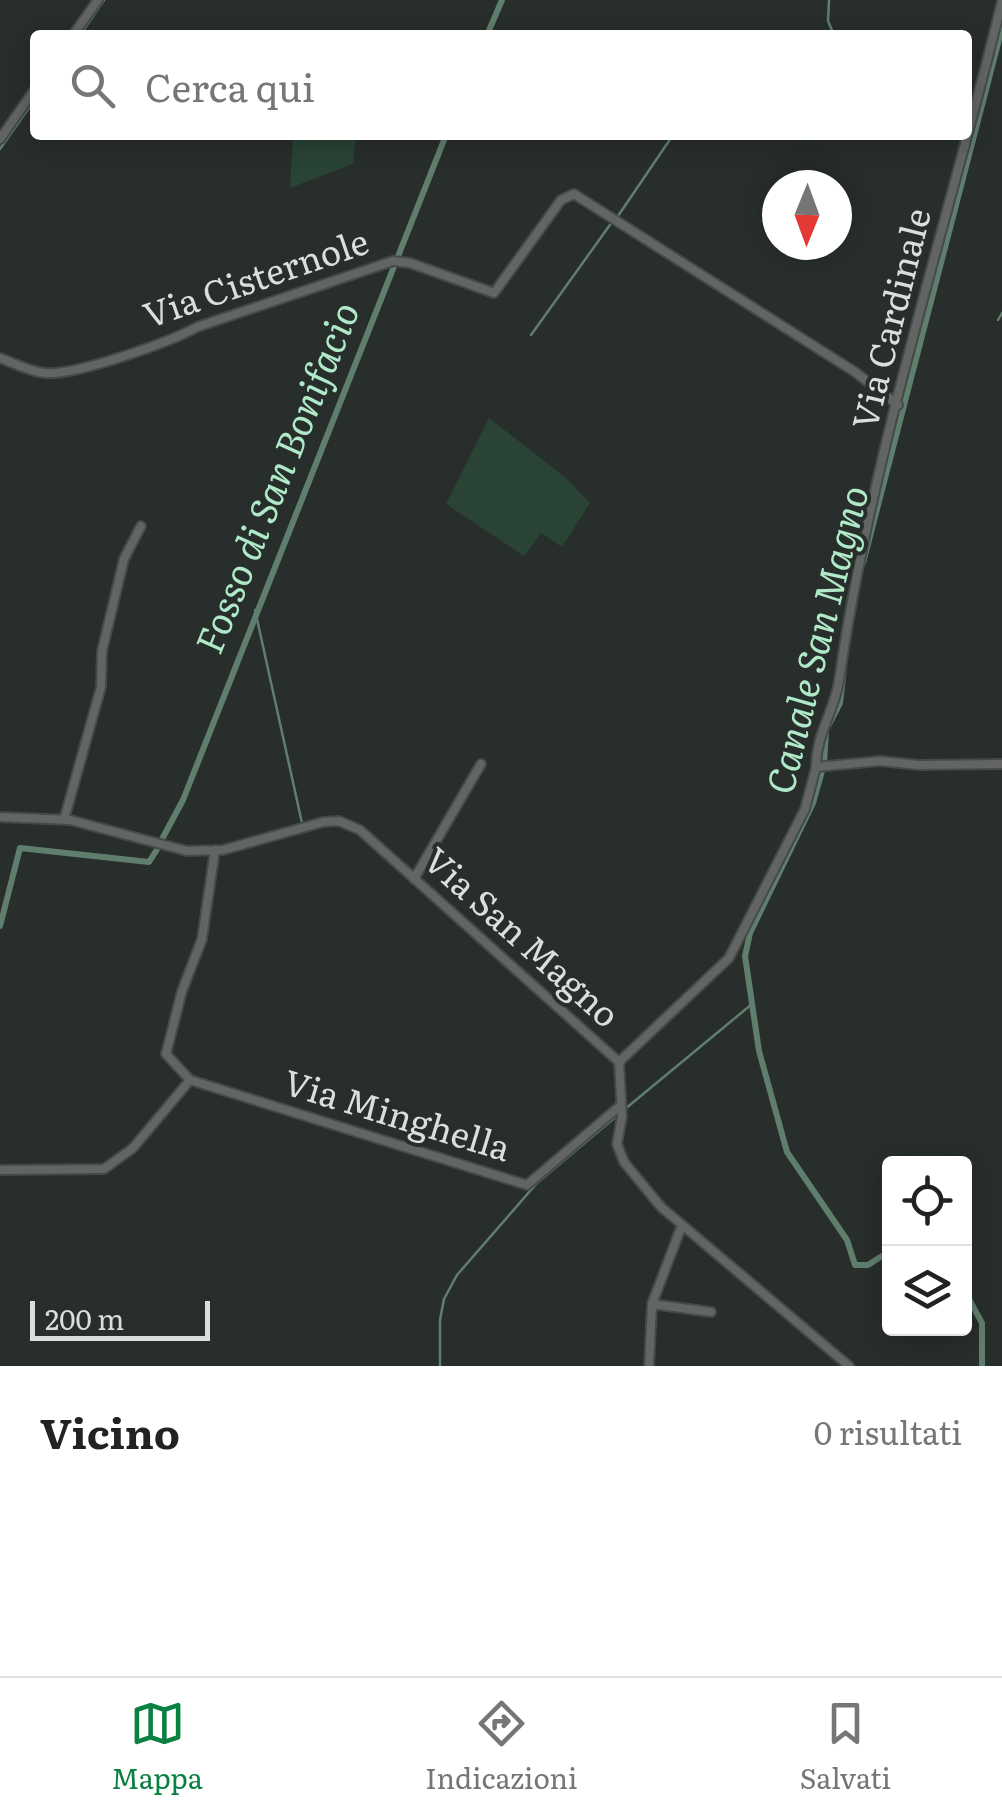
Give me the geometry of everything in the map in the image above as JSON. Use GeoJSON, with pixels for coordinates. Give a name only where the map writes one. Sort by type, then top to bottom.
{"type":"FeatureCollection","features":[{"type":"Feature","properties":{"kind":"street"},"geometry":{"type":"LineString","coordinates":[[77,30],[98,0]]}},
{"type":"Feature","properties":{"kind":"street","name":"Via Cardinale"},"geometry":{"type":"LineString","coordinates":[[972,117],[1002,1]]}},
{"type":"Feature","properties":{"kind":"street"},"geometry":{"type":"LineString","coordinates":[[0,139],[30,96]]}},
{"type":"Feature","properties":{"kind":"street","name":"Via Cardinale"},"geometry":{"type":"LineString","coordinates":[[619,1062],[730,958],[805,810],[821,768],[818,737],[837,690],[846,618],[966,140]]}},
{"type":"Feature","properties":{"kind":"street","name":"Via Cisternole"},"geometry":{"type":"LineString","coordinates":[[0,358],[40,372],[65,371],[178,338],[396,260],[494,294],[562,200],[574,194],[855,372],[898,404]]}},
{"type":"Feature","properties":{"kind":"street"},"geometry":{"type":"LineString","coordinates":[[64,820],[102,687],[102,651],[124,559],[141,526]]}},
{"type":"Feature","properties":{"kind":"street"},"geometry":{"type":"LineString","coordinates":[[821,768],[880,761],[918,765],[1002,764]]}},
{"type":"Feature","properties":{"kind":"street"},"geometry":{"type":"LineString","coordinates":[[414,879],[481,764]]}},
{"type":"Feature","properties":{"kind":"street","name":"Via San Magno"},"geometry":{"type":"LineString","coordinates":[[0,818],[64,820],[187,851],[216,850],[339,821],[360,830],[619,1062],[622,1110],[617,1144],[624,1162],[682,1225],[849,1366]]}},
{"type":"Feature","properties":{"kind":"street"},"geometry":{"type":"LineString","coordinates":[[0,1170],[104,1169],[133,1148],[190,1080],[166,1054],[182,991],[202,940],[216,850]]}},
{"type":"Feature","properties":{"kind":"street","name":"Via Minghella"},"geometry":{"type":"LineString","coordinates":[[190,1080],[527,1185],[622,1110]]}},
{"type":"Feature","properties":{"kind":"street"},"geometry":{"type":"LineString","coordinates":[[648,1366],[652,1304],[682,1225]]}},
{"type":"Feature","properties":{"kind":"street"},"geometry":{"type":"LineString","coordinates":[[652,1304],[710,1312]]}},
{"type":"Feature","properties":{"kind":"green space"},"geometry":{"type":"Polygon","coordinates":[[[293,140],[355,140],[353,164],[290,188],[293,140]]]}},
{"type":"Feature","properties":{"kind":"green space"},"geometry":{"type":"Polygon","coordinates":[[[489,418],[565,477],[590,503],[562,547],[541,533],[524,556],[446,504],[489,418]]]}},
{"type":"Feature","properties":{"kind":"waterway"},"geometry":{"type":"LineString","coordinates":[[83,30],[104,0]]}},
{"type":"Feature","properties":{"kind":"waterway","name":"Fosso di San Bonifacio"},"geometry":{"type":"LineString","coordinates":[[489,30],[502,0]]}},
{"type":"Feature","properties":{"kind":"waterway"},"geometry":{"type":"LineString","coordinates":[[829,0],[832,30]]}},
{"type":"Feature","properties":{"kind":"waterway","name":"Canale San Magno"},"geometry":{"type":"LineString","coordinates":[[863,563],[1002,28]]}},
{"type":"Feature","properties":{"kind":"waterway"},"geometry":{"type":"LineString","coordinates":[[0,149],[30,106]]}},
{"type":"Feature","properties":{"kind":"waterway","name":"Fosso di San Bonifacio"},"geometry":{"type":"LineString","coordinates":[[161,841],[183,800],[444,140]]}},
{"type":"Feature","properties":{"kind":"waterway"},"geometry":{"type":"LineString","coordinates":[[618,216],[670,140]]}},
{"type":"Feature","properties":{"kind":"waterway"},"geometry":{"type":"LineString","coordinates":[[531,335],[612,222]]}},
{"type":"Feature","properties":{"kind":"waterway"},"geometry":{"type":"LineString","coordinates":[[448,280],[492,296]]}},
{"type":"Feature","properties":{"kind":"waterway"},"geometry":{"type":"LineString","coordinates":[[998,320],[1002,313]]}},
{"type":"Feature","properties":{"kind":"waterway"},"geometry":{"type":"LineString","coordinates":[[255,610],[302,823]]}},
{"type":"Feature","properties":{"kind":"waterway","name":"Canale San Magno"},"geometry":{"type":"LineString","coordinates":[[844,668],[840,703],[826,730],[824,764],[813,803],[750,933],[745,956],[759,1051],[787,1152],[847,1240],[855,1265],[868,1265],[882,1256]]}},
{"type":"Feature","properties":{"kind":"waterway","name":"Fosso di San Bonifacio"},"geometry":{"type":"LineString","coordinates":[[0,926],[20,848],[149,862],[158,848]]}},
{"type":"Feature","properties":{"kind":"waterway"},"geometry":{"type":"LineString","coordinates":[[625,1109],[752,1004]]}},
{"type":"Feature","properties":{"kind":"waterway"},"geometry":{"type":"LineString","coordinates":[[440,1366],[440,1320],[444,1299],[457,1275],[537,1183],[619,1114]]}},
{"type":"Feature","properties":{"kind":"waterway","name":"Canale San Magno"},"geometry":{"type":"LineString","coordinates":[[972,1305],[982,1323],[982,1366]]}}]}
